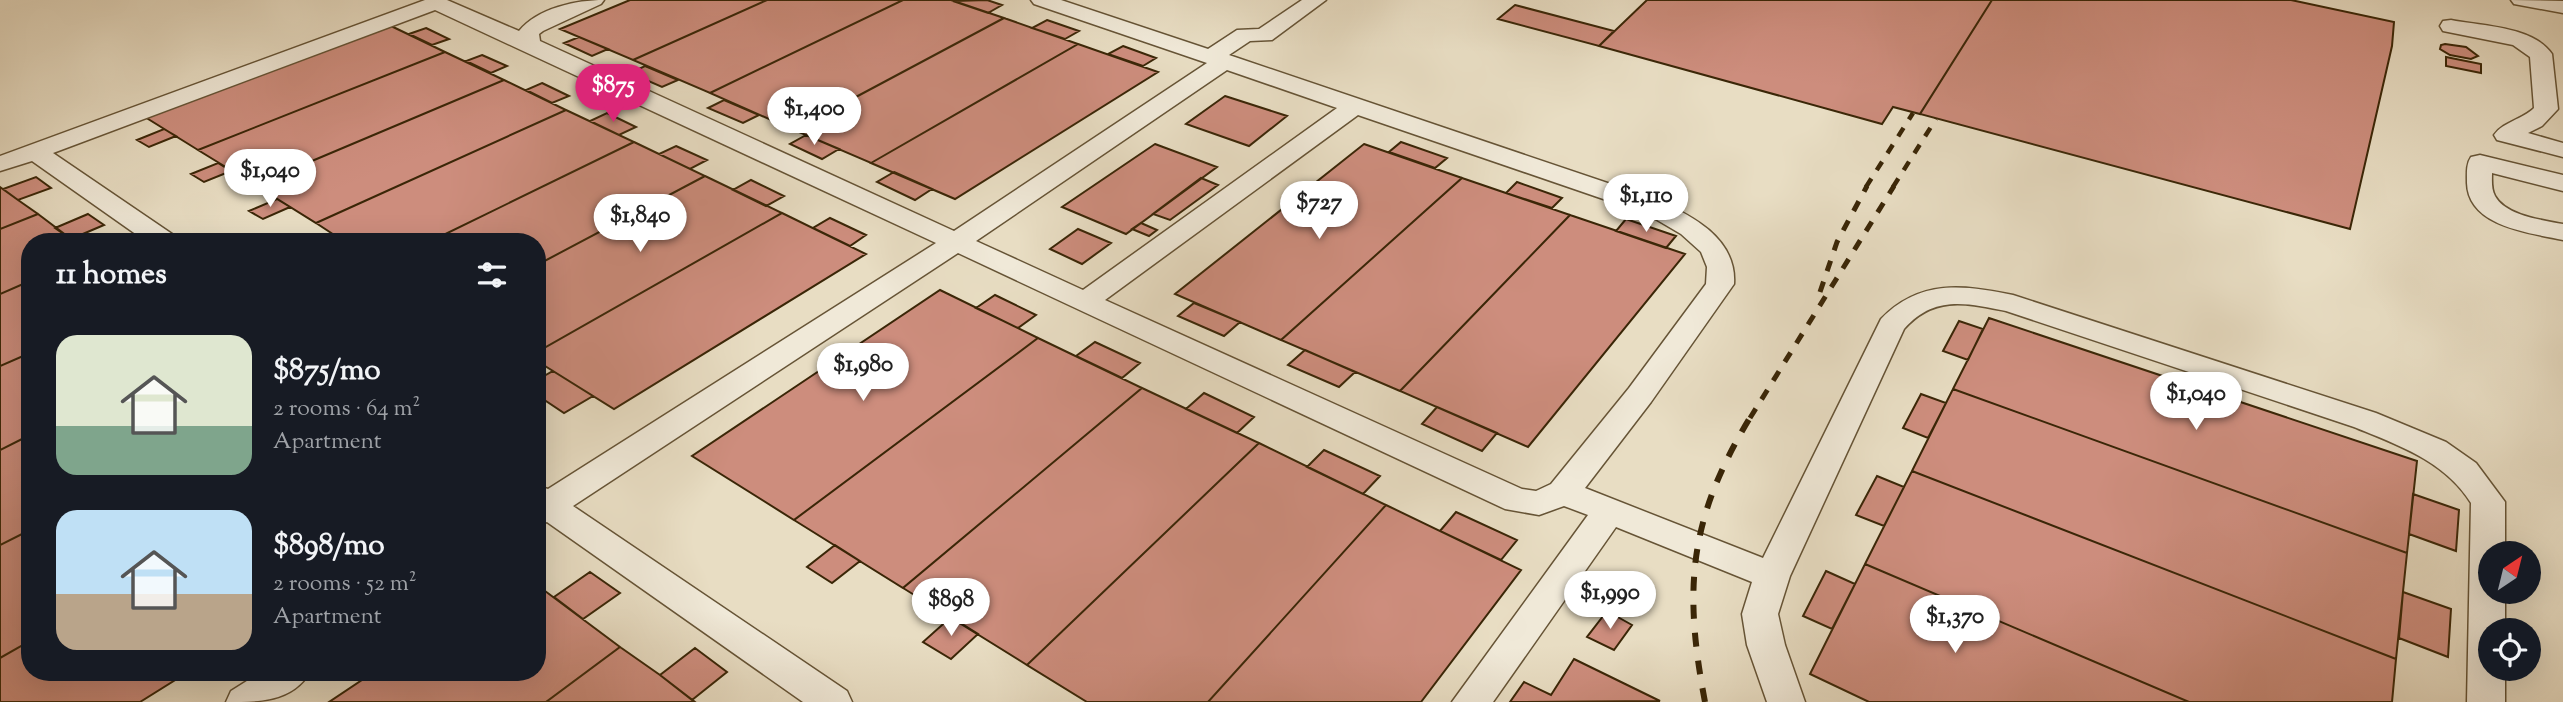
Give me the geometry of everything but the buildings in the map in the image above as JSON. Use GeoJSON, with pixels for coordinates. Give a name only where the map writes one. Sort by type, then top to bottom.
{"type":"FeatureCollection","features":[{"type":"Feature","properties":{"kind":"street"},"geometry":{"type":"LineString","coordinates":[[530,44],[528,33],[535,26],[594,0]]}},
{"type":"Feature","properties":{"kind":"street"},"geometry":{"type":"LineString","coordinates":[[0,164],[436,3],[1517,501],[1539,503],[1563,492],[1640,395],[1720,284],[1721,266],[1709,246],[1691,228],[1646,204],[1041,0]]}},
{"type":"Feature","properties":{"kind":"street"},"geometry":{"type":"LineString","coordinates":[[546,502],[956,242],[1224,60],[1266,43],[1264,35],[1316,0]]}},
{"type":"Feature","properties":{"kind":"street"},"geometry":{"type":"LineString","coordinates":[[2524,0],[2563,7]]}},
{"type":"Feature","properties":{"kind":"street"},"geometry":{"type":"LineString","coordinates":[[2451,26],[2521,40],[2541,54],[2546,108],[2534,121],[2506,135],[2480,162],[2481,194],[2491,207],[2518,221],[2563,232]]}},
{"type":"Feature","properties":{"kind":"street"},"geometry":{"type":"LineString","coordinates":[[1084,302],[1356,105]]}},
{"type":"Feature","properties":{"kind":"street"},"geometry":{"type":"LineString","coordinates":[[2506,135],[2563,150]]}},
{"type":"Feature","properties":{"kind":"street"},"geometry":{"type":"LineString","coordinates":[[34,151],[152,233]]}},
{"type":"Feature","properties":{"kind":"street"},"geometry":{"type":"LineString","coordinates":[[2480,162],[2563,183]]}},
{"type":"Feature","properties":{"kind":"street"},"geometry":{"type":"LineString","coordinates":[[1786,702],[1766,645],[1760,614],[1772,576],[1891,325],[1910,307],[1930,299],[1955,295],[2013,304],[2365,420],[2414,439],[2461,466],[2478,482],[2488,502],[2486,702]]}},
{"type":"Feature","properties":{"kind":"street"},"geometry":{"type":"LineString","coordinates":[[1563,492],[1772,576]]}},
{"type":"Feature","properties":{"kind":"street"},"geometry":{"type":"LineString","coordinates":[[546,508],[833,702]]}},
{"type":"Feature","properties":{"kind":"street"},"geometry":{"type":"LineString","coordinates":[[1471,702],[1609,511]]}},
{"type":"Feature","properties":{"kind":"street"},"geometry":{"type":"LineString","coordinates":[[244,702],[277,681]]}},
{"type":"Feature","properties":{"kind":"railway"},"geometry":{"type":"LineString","coordinates":[[1866,187],[1913,113]]}},
{"type":"Feature","properties":{"kind":"railway"},"geometry":{"type":"LineString","coordinates":[[1893,187],[1936,119]]}},
{"type":"Feature","properties":{"kind":"railway"},"geometry":{"type":"LineString","coordinates":[[1820,292],[1837,242],[1867,186]]}},
{"type":"Feature","properties":{"kind":"railway"},"geometry":{"type":"LineString","coordinates":[[1750,418],[1894,186]]}},
{"type":"Feature","properties":{"kind":"railway"},"geometry":{"type":"LineString","coordinates":[[1705,702],[1694,623],[1696,554],[1703,521],[1715,488],[1730,453],[1751,416]]}}]}
